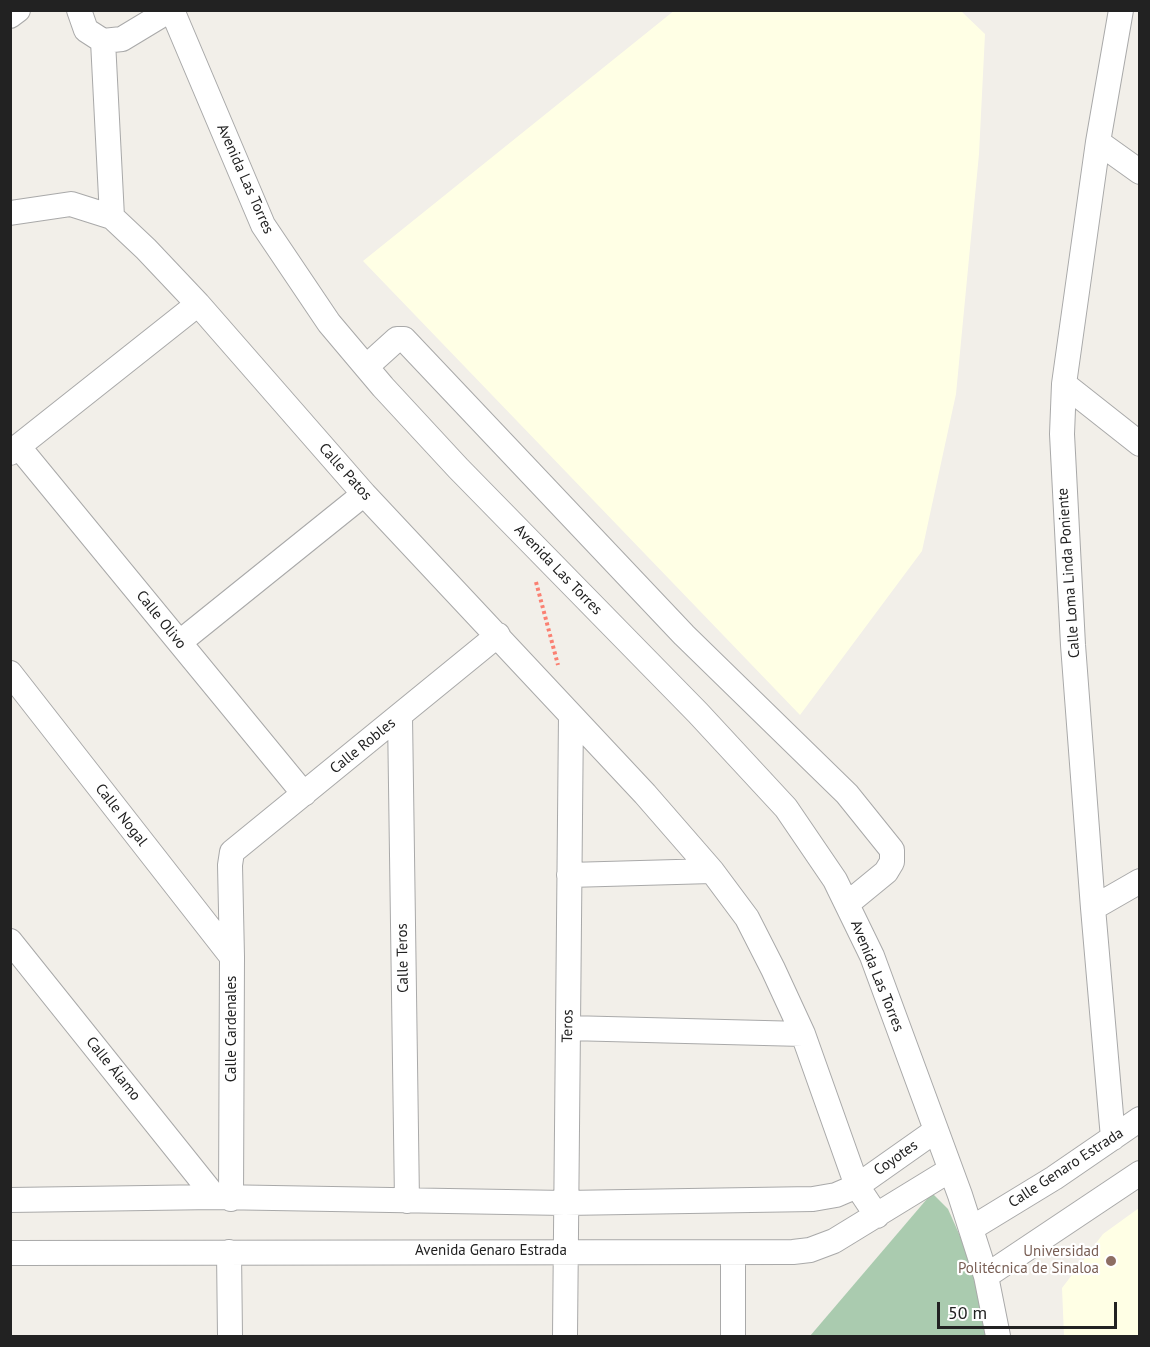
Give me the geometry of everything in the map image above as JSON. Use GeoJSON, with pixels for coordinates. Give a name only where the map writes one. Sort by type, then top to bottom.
{"type":"FeatureCollection","features":[{"type":"Feature","properties":{"kind":"street"},"geometry":{"type":"LineString","coordinates":[[10,16],[18,10]]}},
{"type":"Feature","properties":{"kind":"street"},"geometry":{"type":"LineString","coordinates":[[79,10],[86,30],[103,41],[122,39],[171,10]]}},
{"type":"Feature","properties":{"kind":"street","name":"Avenida Las Torres"},"geometry":{"type":"LineString","coordinates":[[171,10],[263,225],[329,323],[458,468],[681,696],[786,808],[835,880],[872,956],[950,1170],[981,1223],[986,1276],[998,1336]]}},
{"type":"Feature","properties":{"kind":"street","name":"Calle Loma Linda Poniente"},"geometry":{"type":"LineString","coordinates":[[1113,1138],[1093,908],[1064,496],[1062,434],[1064,384],[1098,142],[1121,10]]}},
{"type":"Feature","properties":{"kind":"street"},"geometry":{"type":"LineString","coordinates":[[10,213],[71,204],[112,217],[103,41]]}},
{"type":"Feature","properties":{"kind":"street"},"geometry":{"type":"LineString","coordinates":[[1098,142],[1140,172]]}},
{"type":"Feature","properties":{"kind":"street","name":"Calle Patos"},"geometry":{"type":"LineString","coordinates":[[112,217],[198,304],[364,494],[498,634]]}},
{"type":"Feature","properties":{"kind":"street"},"geometry":{"type":"LineString","coordinates":[[14,449],[198,304]]}},
{"type":"Feature","properties":{"kind":"street"},"geometry":{"type":"LineString","coordinates":[[366,367],[397,339],[404,339],[684,635],[847,794],[892,850],[892,862],[886,872],[847,904]]}},
{"type":"Feature","properties":{"kind":"street"},"geometry":{"type":"LineString","coordinates":[[1064,384],[1140,444]]}},
{"type":"Feature","properties":{"kind":"street","name":"Calle Olivo"},"geometry":{"type":"LineString","coordinates":[[14,449],[180,642],[304,794]]}},
{"type":"Feature","properties":{"kind":"street"},"geometry":{"type":"LineString","coordinates":[[180,642],[364,494]]}},
{"type":"Feature","properties":{"kind":"street"},"geometry":{"type":"LineString","coordinates":[[498,634],[645,794],[712,871],[747,918],[803,1034],[857,1186],[877,1216]]}},
{"type":"Feature","properties":{"kind":"street","name":"Calle Robles"},"geometry":{"type":"LineString","coordinates":[[230,859],[236,848],[498,634]]}},
{"type":"Feature","properties":{"kind":"street","name":"Calle Nogal"},"geometry":{"type":"LineString","coordinates":[[10,673],[232,957]]}},
{"type":"Feature","properties":{"kind":"street","name":"Teros"},"geometry":{"type":"LineString","coordinates":[[565,1336],[564,1251],[571,715]]}},
{"type":"Feature","properties":{"kind":"street","name":"Calle Teros"},"geometry":{"type":"LineString","coordinates":[[399,716],[407,1201]]}},
{"type":"Feature","properties":{"kind":"street","name":"Calle Cardenales"},"geometry":{"type":"LineString","coordinates":[[223,1198],[232,957],[230,859]]}},
{"type":"Feature","properties":{"kind":"street"},"geometry":{"type":"LineString","coordinates":[[569,875],[712,871]]}},
{"type":"Feature","properties":{"kind":"street"},"geometry":{"type":"LineString","coordinates":[[1093,908],[1140,880]]}},
{"type":"Feature","properties":{"kind":"street","name":"Calle Álamo"},"geometry":{"type":"LineString","coordinates":[[10,941],[223,1198]]}},
{"type":"Feature","properties":{"kind":"street"},"geometry":{"type":"LineString","coordinates":[[568,1028],[803,1034]]}},
{"type":"Feature","properties":{"kind":"street","name":"Calle Genaro Estrada"},"geometry":{"type":"LineString","coordinates":[[981,1223],[1140,1119]]}},
{"type":"Feature","properties":{"kind":"street","name":"Coyotes"},"geometry":{"type":"LineString","coordinates":[[857,1186],[935,1131]]}},
{"type":"Feature","properties":{"kind":"street","name":"Avenida Genaro Estrada"},"geometry":{"type":"LineString","coordinates":[[10,1253],[793,1252],[810,1250],[834,1241],[950,1170]]}},
{"type":"Feature","properties":{"kind":"street"},"geometry":{"type":"LineString","coordinates":[[986,1276],[1140,1173]]}},
{"type":"Feature","properties":{"kind":"street"},"geometry":{"type":"LineString","coordinates":[[10,1200],[223,1198],[565,1203],[813,1199],[836,1195],[857,1186]]}},
{"type":"Feature","properties":{"kind":"street"},"geometry":{"type":"LineString","coordinates":[[230,1252],[230,1336]]}},
{"type":"Feature","properties":{"kind":"street"},"geometry":{"type":"LineString","coordinates":[[733,1252],[733,1336]]}},
{"type":"Feature","properties":{"kind":"path"},"geometry":{"type":"LineString","coordinates":[[536,580],[559,670]]}},
{"type":"Feature","properties":{"kind":"shaded area"},"geometry":{"type":"Polygon","coordinates":[[[675,10],[961,11],[985,34],[979,154],[956,394],[922,551],[800,715],[363,261],[675,10]]]}},
{"type":"Feature","properties":{"kind":"shaded area"},"geometry":{"type":"Polygon","coordinates":[[[932,1193],[948,1209],[975,1274],[988,1336],[810,1336],[932,1193]]]}},
{"type":"Feature","properties":{"kind":"shaded area","name":"Universidad Politécnica de Sinaloa"},"geometry":{"type":"Polygon","coordinates":[[[1139,1208],[1139,1336],[1064,1336],[1062,1288],[1103,1234],[1139,1208]]]}},
{"type":"Feature","properties":{"kind":"place","name":"Universidad Politécnica de Sinaloa"},"geometry":{"type":"Point","coordinates":[1111,1261]}}]}
